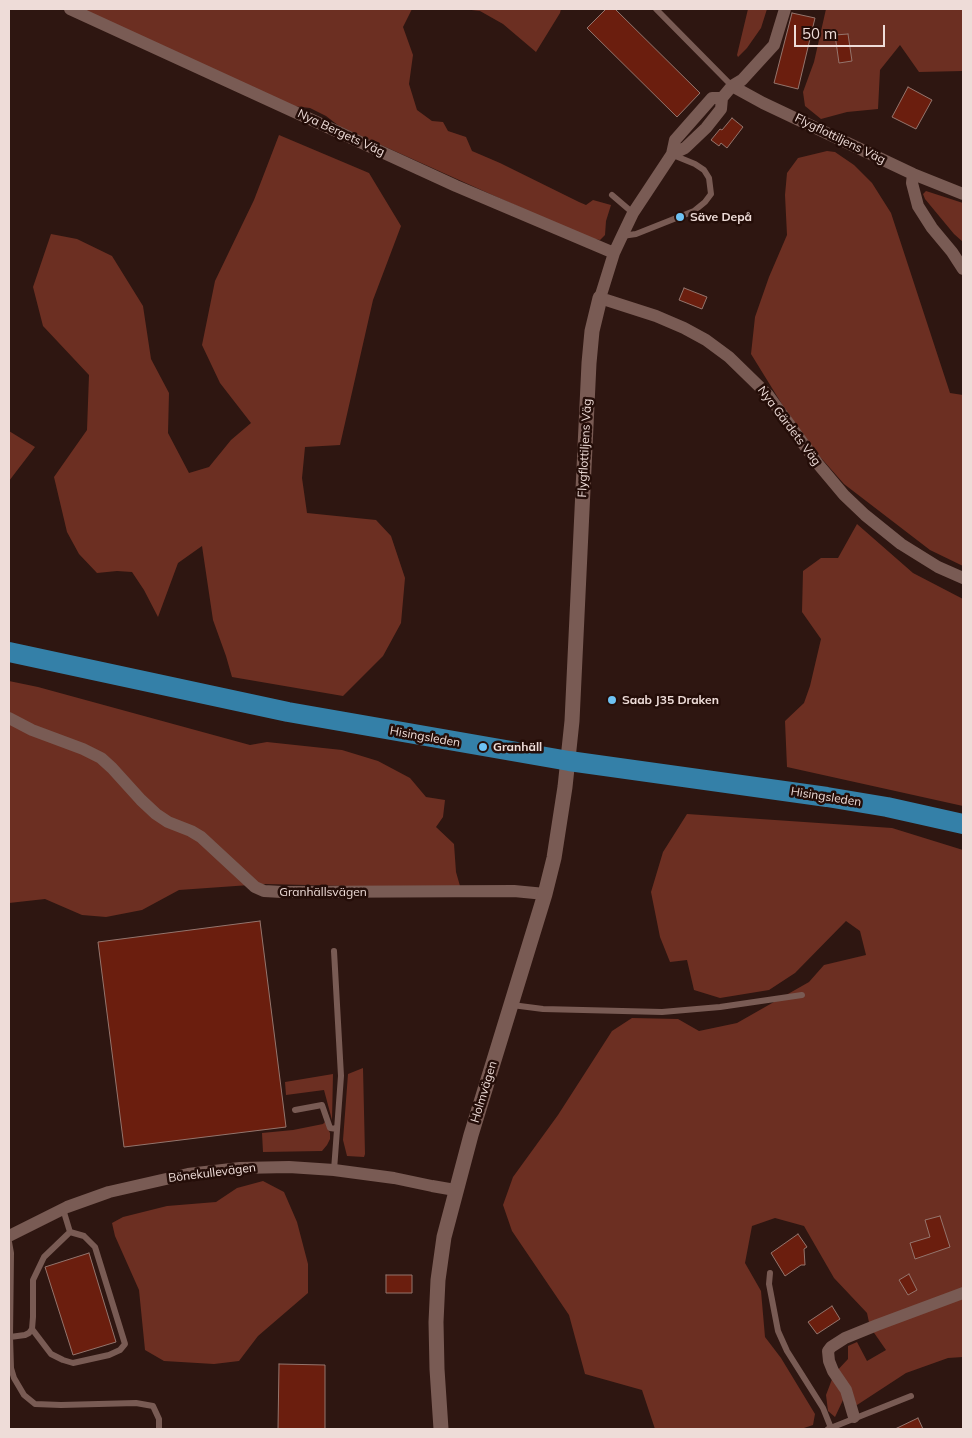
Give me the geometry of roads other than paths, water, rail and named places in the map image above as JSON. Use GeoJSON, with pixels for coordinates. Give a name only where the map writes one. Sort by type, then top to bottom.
{"type":"FeatureCollection","features":[{"type":"Feature","properties":{"kind":"highway","name":"Hisingsleden"},"geometry":{"type":"LineString","coordinates":[[9,652],[288,712],[569,761],[828,797],[887,807],[963,824]]}},
{"type":"Feature","properties":{"kind":"street","name":"Nya Bergets Väg"},"geometry":{"type":"LineString","coordinates":[[70,9],[456,186],[614,253]]}},
{"type":"Feature","properties":{"kind":"street"},"geometry":{"type":"LineString","coordinates":[[732,86],[742,80],[774,45],[786,9]]}},
{"type":"Feature","properties":{"kind":"street","name":"Flygflottiljens Väg"},"geometry":{"type":"LineString","coordinates":[[569,761],[592,331],[614,253],[633,213],[672,154],[675,140],[712,98],[722,98],[732,86],[763,103],[913,174],[963,194]]}},
{"type":"Feature","properties":{"kind":"street"},"geometry":{"type":"LineString","coordinates":[[913,174],[912,183],[918,206],[963,269]]}},
{"type":"Feature","properties":{"kind":"street","name":"Nya Gärdets Väg"},"geometry":{"type":"LineString","coordinates":[[600,298],[656,316],[684,328],[729,356],[768,395],[818,464],[844,495],[865,515],[902,544],[938,567],[963,578]]}},
{"type":"Feature","properties":{"kind":"street","name":"Granhällsvägen"},"geometry":{"type":"LineString","coordinates":[[9,718],[32,730],[84,749],[100,758],[156,814],[201,838],[248,882],[264,890],[282,892],[514,891],[545,894]]}},
{"type":"Feature","properties":{"kind":"street","name":"Holmvägen"},"geometry":{"type":"LineString","coordinates":[[441,1429],[436,1360],[436,1322],[444,1237],[455,1190],[545,894],[554,858],[569,761]]}},
{"type":"Feature","properties":{"kind":"street","name":"Bönekullevägen"},"geometry":{"type":"LineString","coordinates":[[9,1236],[63,1209],[132,1186],[188,1174],[240,1168],[289,1167],[334,1170],[386,1177],[455,1190]]}},
{"type":"Feature","properties":{"kind":"street"},"geometry":{"type":"LineString","coordinates":[[854,1417],[846,1390],[833,1371],[829,1361],[828,1351],[831,1346],[877,1325],[963,1293]]}},
{"type":"Feature","properties":{"kind":"lane"},"geometry":{"type":"LineString","coordinates":[[656,9],[732,86]]}},
{"type":"Feature","properties":{"kind":"lane"},"geometry":{"type":"LineString","coordinates":[[622,236],[636,234],[694,211],[711,194],[709,178],[704,170],[672,154]]}},
{"type":"Feature","properties":{"kind":"lane"},"geometry":{"type":"LineString","coordinates":[[612,195],[633,213]]}},
{"type":"Feature","properties":{"kind":"lane"},"geometry":{"type":"LineString","coordinates":[[334,951],[341,1076],[334,1170]]}},
{"type":"Feature","properties":{"kind":"lane"},"geometry":{"type":"LineString","coordinates":[[510,1004],[544,1009],[662,1012],[720,1008],[802,995]]}},
{"type":"Feature","properties":{"kind":"lane"},"geometry":{"type":"LineString","coordinates":[[295,1110],[322,1106],[330,1128],[337,1129]]}},
{"type":"Feature","properties":{"kind":"lane"},"geometry":{"type":"LineString","coordinates":[[63,1209],[70,1232]]}},
{"type":"Feature","properties":{"kind":"lane"},"geometry":{"type":"LineString","coordinates":[[32,1329],[51,1354],[73,1362],[109,1355],[120,1350],[125,1344],[95,1247],[84,1236],[70,1232]]}},
{"type":"Feature","properties":{"kind":"lane"},"geometry":{"type":"LineString","coordinates":[[10,1337],[25,1335],[32,1329],[34,1318],[33,1280],[44,1256],[70,1232]]}},
{"type":"Feature","properties":{"kind":"lane"},"geometry":{"type":"LineString","coordinates":[[9,1242],[11,1253],[11,1368],[14,1378],[24,1395],[35,1404],[136,1403],[152,1406],[160,1419],[159,1429]]}},
{"type":"Feature","properties":{"kind":"lane"},"geometry":{"type":"LineString","coordinates":[[770,1273],[769,1284],[778,1331],[787,1351],[823,1408],[829,1428],[911,1396]]}},
{"type":"Feature","properties":{"kind":"place","name":"Säve Depå"},"geometry":{"type":"Point","coordinates":[680,217]}},
{"type":"Feature","properties":{"kind":"place","name":"Saab J35 Draken"},"geometry":{"type":"Point","coordinates":[612,700]}},
{"type":"Feature","properties":{"kind":"place","name":"Granhäll"},"geometry":{"type":"Point","coordinates":[483,747]}}]}
